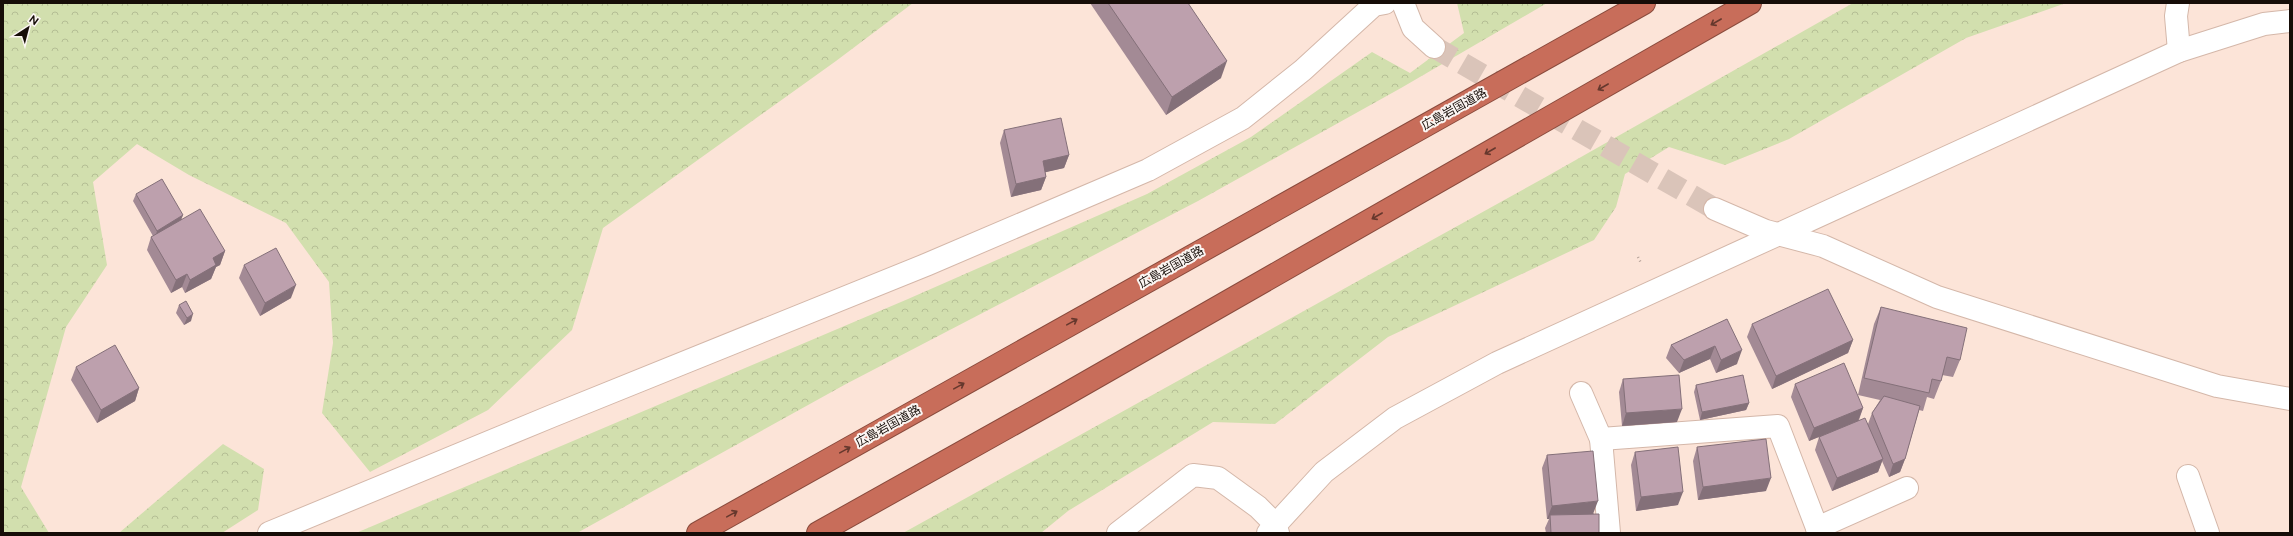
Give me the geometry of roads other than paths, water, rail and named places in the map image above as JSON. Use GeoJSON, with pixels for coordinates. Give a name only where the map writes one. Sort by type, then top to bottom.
{"type":"FeatureCollection","features":[{"type":"Feature","properties":{"kind":"highway","name":"広島岩国道路"},"geometry":{"type":"LineString","coordinates":[[698,533],[1644,3]]}},
{"type":"Feature","properties":{"kind":"highway"},"geometry":{"type":"LineString","coordinates":[[818,533],[1075,389],[1750,3]]}},
{"type":"Feature","properties":{"kind":"street"},"geometry":{"type":"LineString","coordinates":[[269,533],[552,416],[928,264],[1148,170],[1243,118],[1303,70],[1374,5],[1385,3]]}},
{"type":"Feature","properties":{"kind":"street"},"geometry":{"type":"LineString","coordinates":[[1404,3],[1413,28],[1434,47]]}},
{"type":"Feature","properties":{"kind":"street"},"geometry":{"type":"LineString","coordinates":[[2178,3],[2176,16],[2179,51]]}},
{"type":"Feature","properties":{"kind":"street"},"geometry":{"type":"LineString","coordinates":[[1118,533],[1193,475],[1218,478],[1258,507],[1274,530],[1324,472],[1395,418],[1498,363],[2179,51],[2264,24],[2290,21]]}},
{"type":"Feature","properties":{"kind":"street"},"geometry":{"type":"LineString","coordinates":[[1715,209],[1740,222],[1776,235],[1823,246],[1937,297],[2217,386],[2290,399]]}},
{"type":"Feature","properties":{"kind":"street"},"geometry":{"type":"LineString","coordinates":[[1582,393],[1601,439],[1609,533]]}},
{"type":"Feature","properties":{"kind":"street"},"geometry":{"type":"LineString","coordinates":[[1601,439],[1778,426],[1818,530],[1907,488]]}},
{"type":"Feature","properties":{"kind":"street"},"geometry":{"type":"LineString","coordinates":[[2188,476],[2208,533]]}},
{"type":"Feature","properties":{"kind":"tunnel"},"geometry":{"type":"LineString","coordinates":[[1434,47],[1715,209]]}}]}
